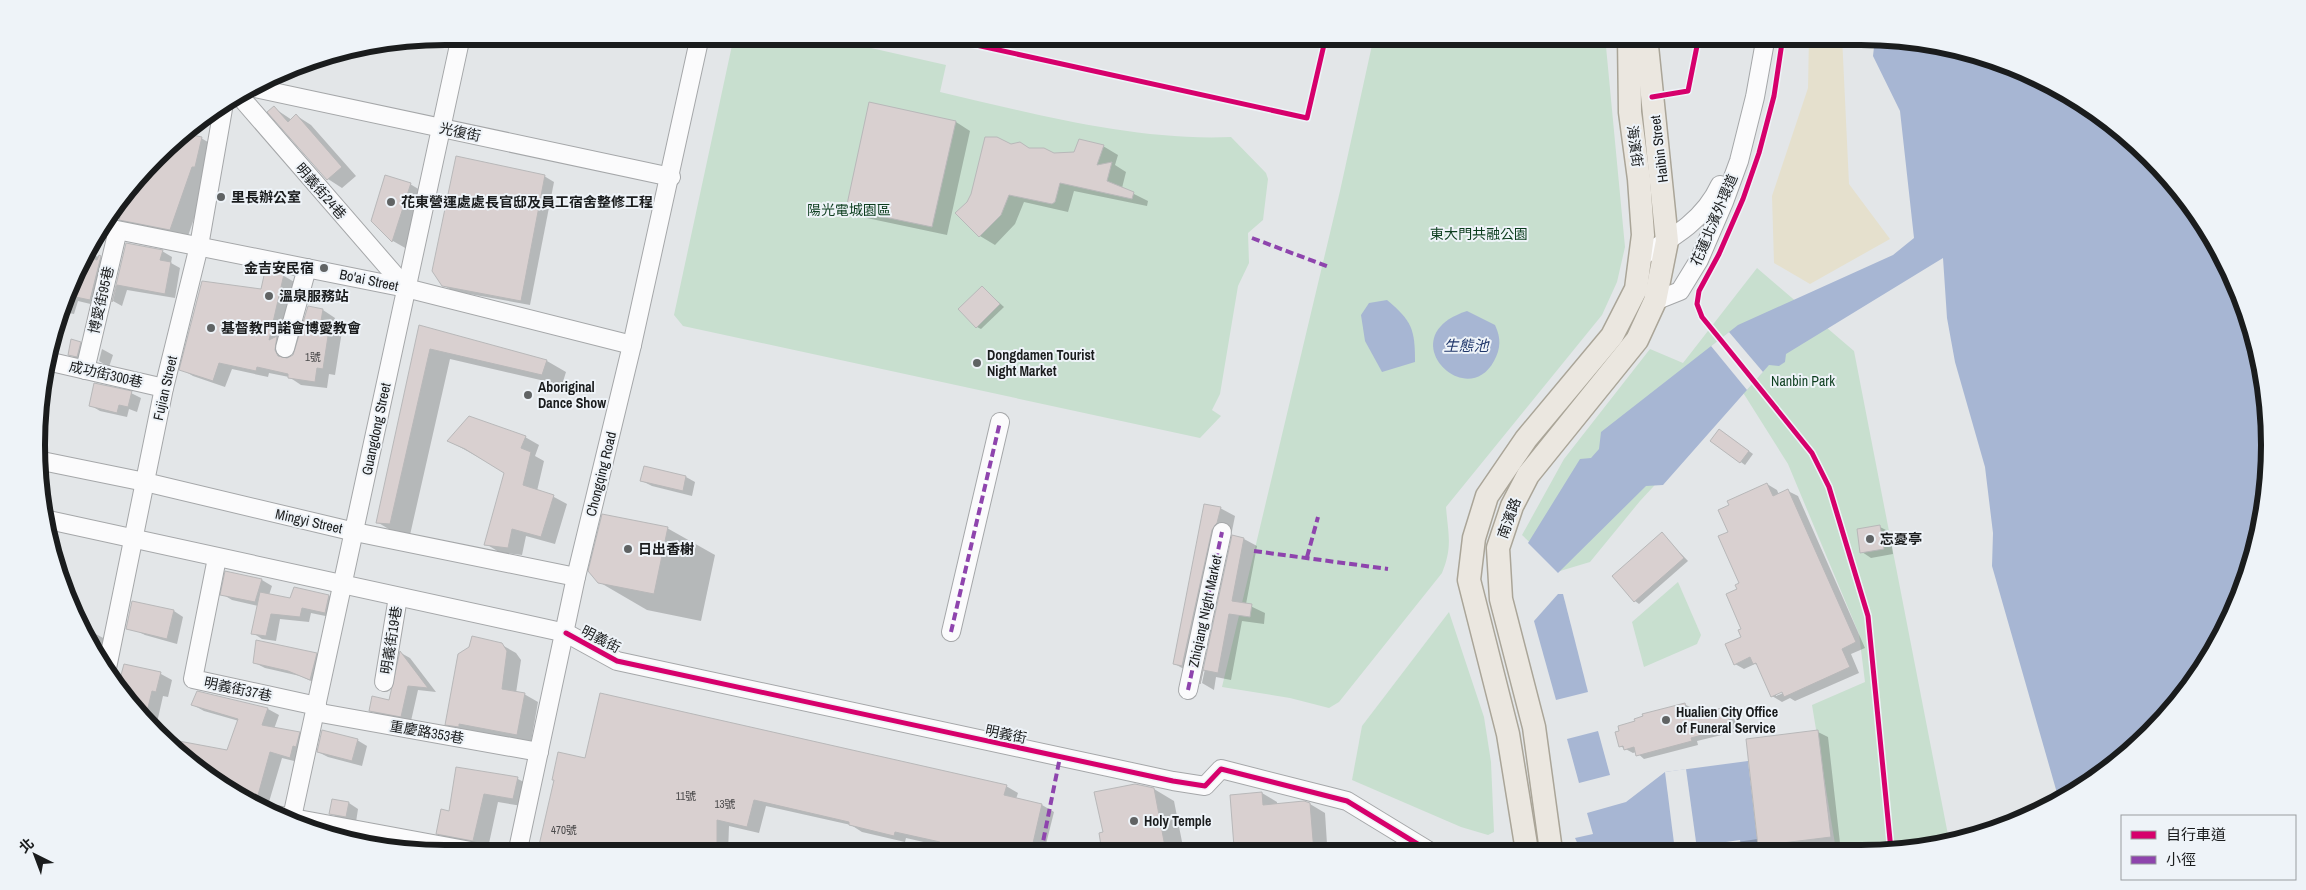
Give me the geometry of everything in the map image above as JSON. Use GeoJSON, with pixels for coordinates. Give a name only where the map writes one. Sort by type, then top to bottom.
{"type":"FeatureCollection","features":[{"type":"Feature","properties":{"kind":"main road","name":"海濱街"},"geometry":{"type":"LineString","coordinates":[[1629,45],[1630,112],[1644,235],[1642,256]]}},
{"type":"Feature","properties":{"kind":"main road","name":"Haibin Street"},"geometry":{"type":"LineString","coordinates":[[1647,45],[1667,234]]}},
{"type":"Feature","properties":{"kind":"main road","name":"南濱路"},"geometry":{"type":"LineString","coordinates":[[1551,845],[1534,727],[1501,599],[1498,548],[1512,506],[1528,475],[1637,340],[1656,301],[1667,234]]}},
{"type":"Feature","properties":{"kind":"main road","name":"南濱路"},"geometry":{"type":"LineString","coordinates":[[1527,845],[1508,734],[1469,580],[1474,538],[1487,496],[1526,439],[1612,336],[1636,289],[1642,256]]}},
{"type":"Feature","properties":{"kind":"street","name":"Guangdong Street"},"geometry":{"type":"LineString","coordinates":[[292,815],[344,586],[439,127],[459,45]]}},
{"type":"Feature","properties":{"kind":"street","name":"Chongqing Road"},"geometry":{"type":"LineString","coordinates":[[519,845],[566,633],[576,577],[671,177],[698,45]]}},
{"type":"Feature","properties":{"kind":"street","name":"花蓮北濱外環道"},"geometry":{"type":"LineString","coordinates":[[1656,301],[1680,291],[1699,260],[1739,161],[1764,45]]}},
{"type":"Feature","properties":{"kind":"street","name":"光復街"},"geometry":{"type":"LineString","coordinates":[[262,89],[671,177]]}},
{"type":"Feature","properties":{"kind":"street","name":"明義街24巷"},"geometry":{"type":"LineString","coordinates":[[243,100],[406,288]]}},
{"type":"Feature","properties":{"kind":"street","name":"Fujian Street"},"geometry":{"type":"LineString","coordinates":[[108,661],[164,388],[200,246],[222,112]]}},
{"type":"Feature","properties":{"kind":"street","name":"花蓮北濱外環道"},"geometry":{"type":"LineString","coordinates":[[1642,256],[1667,234],[1690,226],[1712,202],[1749,120]]}},
{"type":"Feature","properties":{"kind":"street","name":"Bo'ai Street"},"geometry":{"type":"LineString","coordinates":[[109,228],[406,288],[632,346]]}},
{"type":"Feature","properties":{"kind":"street","name":"博愛街95巷"},"geometry":{"type":"LineString","coordinates":[[85,370],[117,234],[109,228]]}},
{"type":"Feature","properties":{"kind":"street"},"geometry":{"type":"LineString","coordinates":[[285,348],[307,268]]}},
{"type":"Feature","properties":{"kind":"street","name":"成功街300巷"},"geometry":{"type":"LineString","coordinates":[[54,363],[164,388]]}},
{"type":"Feature","properties":{"kind":"street"},"geometry":{"type":"LineString","coordinates":[[951,632],[1000,422]]}},
{"type":"Feature","properties":{"kind":"street","name":"Mingyi Street"},"geometry":{"type":"LineString","coordinates":[[46,462],[145,482],[355,532],[576,577]]}},
{"type":"Feature","properties":{"kind":"street"},"geometry":{"type":"LineString","coordinates":[[53,521],[398,598],[566,633]]}},
{"type":"Feature","properties":{"kind":"street","name":"Zhiqiang Night Market"},"geometry":{"type":"LineString","coordinates":[[1188,690],[1222,532]]}},
{"type":"Feature","properties":{"kind":"street","name":"明義街37巷"},"geometry":{"type":"LineString","coordinates":[[217,558],[193,679],[316,709]]}},
{"type":"Feature","properties":{"kind":"street","name":"明義街19巷"},"geometry":{"type":"LineString","coordinates":[[384,682],[398,598]]}},
{"type":"Feature","properties":{"kind":"street","name":"明義街"},"geometry":{"type":"LineString","coordinates":[[566,633],[617,661],[1173,781],[1205,786],[1221,769],[1347,801],[1419,845]]}},
{"type":"Feature","properties":{"kind":"street","name":"重慶路353巷"},"geometry":{"type":"LineString","coordinates":[[316,709],[539,752]]}},
{"type":"Feature","properties":{"kind":"street"},"geometry":{"type":"LineString","coordinates":[[319,825],[432,845]]}},
{"type":"Feature","properties":{"kind":"green space","name":"陽光電城園區"},"geometry":{"type":"Polygon","coordinates":[[[732,45],[858,45],[946,65],[940,92],[1048,117],[1121,130],[1158,135],[1231,137],[1266,173],[1268,179],[1263,220],[1248,233],[1249,263],[1238,286],[1220,394],[1212,410],[1221,416],[1200,438],[683,326],[674,315],[732,45]]]}},
{"type":"Feature","properties":{"kind":"green space","name":"東大門共融公園"},"geometry":{"type":"Polygon","coordinates":[[[1372,45],[1606,45],[1625,247],[1617,282],[1602,315],[1446,507],[1449,548],[1442,573],[1339,702],[1329,708],[1290,698],[1222,687],[1340,191],[1372,45]]]}},
{"type":"Feature","properties":{"kind":"green space","name":"Nanbin Park"},"geometry":{"type":"Polygon","coordinates":[[[1757,268],[1854,351],[1948,835],[1913,842],[1835,845],[1812,705],[1865,682],[1859,634],[1788,464],[1742,391],[1640,501],[1590,562],[1560,571],[1522,535],[1564,459],[1650,349],[1683,363],[1757,268]]]}},
{"type":"Feature","properties":{"kind":"green space"},"geometry":{"type":"Polygon","coordinates":[[[1678,582],[1701,635],[1697,644],[1644,667],[1632,622],[1678,582]]]}},
{"type":"Feature","properties":{"kind":"green space"},"geometry":{"type":"Polygon","coordinates":[[[1449,612],[1484,717],[1491,762],[1494,832],[1488,835],[1461,827],[1352,780],[1362,726],[1449,612]]]}},
{"type":"Feature","properties":{"kind":"sand"},"geometry":{"type":"Polygon","coordinates":[[[1809,45],[1842,45],[1849,184],[1890,239],[1810,284],[1774,263],[1772,196],[1808,88],[1809,45]]]}},
{"type":"Feature","properties":{"kind":"water"},"geometry":{"type":"Polygon","coordinates":[[[1874,46],[1913,48],[1990,66],[2038,86],[2083,112],[2105,128],[2125,144],[2162,181],[2194,223],[2220,268],[2231,292],[2247,341],[2258,393],[2261,445],[2260,471],[2253,523],[2240,574],[2231,598],[2220,622],[2194,667],[2162,709],[2125,746],[2083,778],[2057,793],[1992,566],[1993,533],[1985,467],[1955,362],[1947,318],[1943,258],[1786,354],[1785,362],[1779,366],[1769,365],[1663,485],[1646,486],[1558,573],[1528,543],[1580,459],[1591,458],[1599,449],[1601,432],[1738,325],[1893,255],[1914,238],[1900,111],[1873,56],[1874,46]]]}},
{"type":"Feature","properties":{"kind":"water","name":"生態池"},"geometry":{"type":"Polygon","coordinates":[[[1387,300],[1402,314],[1410,326],[1413,333],[1415,362],[1382,372],[1365,341],[1361,315],[1369,303],[1387,300]]]}},
{"type":"Feature","properties":{"kind":"water","name":"生態池"},"geometry":{"type":"Polygon","coordinates":[[[1467,311],[1495,325],[1499,343],[1494,361],[1482,375],[1467,379],[1453,375],[1441,365],[1434,352],[1434,337],[1445,322],[1467,311]]]}},
{"type":"Feature","properties":{"kind":"water"},"geometry":{"type":"Polygon","coordinates":[[[1558,594],[1563,594],[1588,692],[1556,700],[1534,621],[1558,594]]]}},
{"type":"Feature","properties":{"kind":"water"},"geometry":{"type":"Polygon","coordinates":[[[1598,731],[1610,775],[1579,783],[1567,739],[1598,731]]]}},
{"type":"Feature","properties":{"kind":"water"},"geometry":{"type":"Polygon","coordinates":[[[1748,761],[1758,845],[1741,845],[1740,840],[1705,845],[1578,845],[1575,838],[1593,834],[1587,813],[1626,802],[1665,772],[1748,761]]]}},
{"type":"Feature","properties":{"kind":"pier"},"geometry":{"type":"Polygon","coordinates":[[[1729,332],[1763,372],[1747,390],[1711,346],[1729,332]]]}},
{"type":"Feature","properties":{"kind":"pier"},"geometry":{"type":"Polygon","coordinates":[[[1686,769],[1696,845],[1674,845],[1665,772],[1686,769]]]}},
{"type":"Feature","properties":{"kind":"building"},"geometry":{"type":"Polygon","coordinates":[[[869,102],[956,121],[932,227],[846,209],[869,102]]]}},
{"type":"Feature","properties":{"kind":"building"},"geometry":{"type":"Polygon","coordinates":[[[274,106],[288,122],[296,114],[342,167],[327,180],[267,112],[274,106]]]}},
{"type":"Feature","properties":{"kind":"building"},"geometry":{"type":"Polygon","coordinates":[[[192,135],[202,137],[195,167],[192,167],[170,230],[119,220],[120,217],[117,216],[128,201],[162,162],[192,135]]]}},
{"type":"Feature","properties":{"kind":"building"},"geometry":{"type":"Polygon","coordinates":[[[985,137],[997,137],[1011,144],[1020,142],[1029,148],[1044,148],[1054,153],[1074,152],[1079,139],[1104,145],[1097,165],[1112,162],[1107,181],[1134,192],[1132,199],[1060,183],[1055,202],[1052,204],[1009,195],[1001,215],[979,237],[955,213],[967,202],[971,194],[985,137]]]}},
{"type":"Feature","properties":{"kind":"building"},"geometry":{"type":"Polygon","coordinates":[[[456,156],[545,175],[521,301],[442,286],[432,271],[456,156]]]}},
{"type":"Feature","properties":{"kind":"building","name":"花東營運處處長官邸及員工宿舍整修工程"},"geometry":{"type":"Polygon","coordinates":[[[385,175],[411,183],[392,242],[371,221],[385,175]]]}},
{"type":"Feature","properties":{"kind":"building"},"geometry":{"type":"Polygon","coordinates":[[[126,243],[163,250],[160,260],[171,262],[165,294],[117,285],[112,302],[126,243]]]}},
{"type":"Feature","properties":{"kind":"building"},"geometry":{"type":"Polygon","coordinates":[[[99,255],[101,256],[90,300],[73,297],[91,258],[97,260],[99,255]]]}},
{"type":"Feature","properties":{"kind":"building"},"geometry":{"type":"Polygon","coordinates":[[[265,271],[284,274],[269,340],[277,336],[275,350],[278,356],[287,358],[293,355],[308,306],[323,309],[321,321],[330,323],[323,369],[317,368],[315,382],[288,378],[288,374],[257,367],[256,371],[219,363],[213,381],[179,370],[202,281],[261,289],[265,271]]]}},
{"type":"Feature","properties":{"kind":"building"},"geometry":{"type":"Polygon","coordinates":[[[982,286],[1000,304],[976,328],[958,309],[982,286]]]}},
{"type":"Feature","properties":{"kind":"building"},"geometry":{"type":"Polygon","coordinates":[[[419,325],[547,360],[542,375],[430,349],[390,524],[376,523],[419,325]]]}},
{"type":"Feature","properties":{"kind":"building"},"geometry":{"type":"Polygon","coordinates":[[[71,339],[81,342],[77,357],[68,355],[71,339]]]}},
{"type":"Feature","properties":{"kind":"building"},"geometry":{"type":"Polygon","coordinates":[[[94,383],[132,391],[128,407],[119,405],[117,413],[89,406],[94,383]]]}},
{"type":"Feature","properties":{"kind":"building"},"geometry":{"type":"Polygon","coordinates":[[[469,416],[526,436],[521,448],[531,452],[523,485],[554,495],[541,537],[512,529],[508,548],[484,545],[504,473],[465,449],[447,441],[469,416]]]}},
{"type":"Feature","properties":{"kind":"building"},"geometry":{"type":"Polygon","coordinates":[[[1719,429],[1749,451],[1740,463],[1710,441],[1719,429]]]}},
{"type":"Feature","properties":{"kind":"building"},"geometry":{"type":"Polygon","coordinates":[[[644,466],[686,476],[683,491],[640,481],[644,466]]]}},
{"type":"Feature","properties":{"kind":"building"},"geometry":{"type":"Polygon","coordinates":[[[1767,483],[1773,496],[1788,489],[1856,642],[1842,649],[1850,667],[1784,697],[1782,692],[1771,697],[1756,663],[1753,664],[1750,657],[1734,665],[1725,644],[1741,637],[1738,630],[1741,629],[1726,594],[1737,589],[1735,585],[1739,583],[1718,536],[1728,532],[1718,510],[1729,505],[1727,501],[1767,483]]]}},
{"type":"Feature","properties":{"kind":"building"},"geometry":{"type":"Polygon","coordinates":[[[1204,504],[1221,507],[1217,523],[1212,530],[1182,666],[1173,664],[1204,504]]]}},
{"type":"Feature","properties":{"kind":"building","name":"日出香榭"},"geometry":{"type":"Polygon","coordinates":[[[602,514],[668,527],[654,594],[598,583],[588,571],[602,514]]]}},
{"type":"Feature","properties":{"kind":"building","name":"忘憂亭"},"geometry":{"type":"Polygon","coordinates":[[[1880,525],[1884,549],[1860,553],[1857,529],[1880,525]]]}},
{"type":"Feature","properties":{"kind":"building"},"geometry":{"type":"Polygon","coordinates":[[[1662,532],[1684,558],[1634,602],[1612,576],[1662,532]]]}},
{"type":"Feature","properties":{"kind":"building"},"geometry":{"type":"Polygon","coordinates":[[[1232,535],[1244,538],[1232,601],[1252,604],[1250,617],[1229,614],[1218,673],[1203,670],[1232,535]]]}},
{"type":"Feature","properties":{"kind":"building"},"geometry":{"type":"Polygon","coordinates":[[[225,571],[262,579],[255,602],[220,595],[225,571]]]}},
{"type":"Feature","properties":{"kind":"building"},"geometry":{"type":"Polygon","coordinates":[[[294,587],[329,595],[325,613],[302,608],[300,617],[271,614],[266,636],[251,634],[260,592],[290,598],[294,587]]]}},
{"type":"Feature","properties":{"kind":"building"},"geometry":{"type":"Polygon","coordinates":[[[132,601],[174,610],[167,639],[126,629],[132,601]]]}},
{"type":"Feature","properties":{"kind":"building"},"geometry":{"type":"Polygon","coordinates":[[[472,636],[502,643],[507,651],[502,689],[525,693],[517,735],[459,724],[459,727],[445,725],[458,654],[469,647],[472,636]]]}},
{"type":"Feature","properties":{"kind":"building"},"geometry":{"type":"Polygon","coordinates":[[[256,640],[317,653],[310,680],[288,671],[253,663],[256,640]]]}},
{"type":"Feature","properties":{"kind":"building"},"geometry":{"type":"Polygon","coordinates":[[[400,651],[428,688],[408,686],[401,717],[369,711],[372,696],[389,700],[400,651]]]}},
{"type":"Feature","properties":{"kind":"building"},"geometry":{"type":"Polygon","coordinates":[[[124,664],[161,672],[156,692],[152,691],[147,712],[128,689],[120,678],[124,664]]]}},
{"type":"Feature","properties":{"kind":"building"},"geometry":{"type":"Polygon","coordinates":[[[197,691],[268,708],[262,725],[300,732],[296,747],[293,746],[290,758],[270,752],[257,798],[223,778],[175,740],[227,750],[238,719],[191,705],[197,691]]]}},
{"type":"Feature","properties":{"kind":"building"},"geometry":{"type":"Polygon","coordinates":[[[600,693],[1007,785],[1004,795],[1042,804],[1033,845],[939,845],[940,842],[895,832],[894,836],[849,825],[849,822],[754,800],[747,827],[717,820],[717,845],[539,845],[554,780],[552,780],[558,752],[585,758],[600,693]]]}},
{"type":"Feature","properties":{"kind":"building"},"geometry":{"type":"Polygon","coordinates":[[[1685,703],[1688,717],[1726,707],[1731,727],[1691,738],[1692,741],[1636,756],[1634,747],[1624,750],[1623,746],[1619,747],[1615,732],[1619,731],[1618,726],[1635,721],[1634,719],[1643,716],[1642,714],[1685,703]]]}},
{"type":"Feature","properties":{"kind":"building"},"geometry":{"type":"Polygon","coordinates":[[[322,730],[358,739],[352,761],[317,752],[322,730]]]}},
{"type":"Feature","properties":{"kind":"building"},"geometry":{"type":"Polygon","coordinates":[[[1818,730],[1831,837],[1758,845],[1746,739],[1818,730]]]}},
{"type":"Feature","properties":{"kind":"building"},"geometry":{"type":"Polygon","coordinates":[[[456,767],[518,777],[513,799],[484,794],[473,841],[436,834],[441,809],[449,811],[456,767]]]}},
{"type":"Feature","properties":{"kind":"building","name":"Holy Temple"},"geometry":{"type":"Polygon","coordinates":[[[1135,784],[1154,788],[1165,845],[1101,845],[1099,833],[1103,832],[1094,792],[1135,784]]]}},
{"type":"Feature","properties":{"kind":"building"},"geometry":{"type":"Polygon","coordinates":[[[1262,792],[1263,805],[1304,801],[1310,803],[1313,845],[1234,845],[1230,795],[1262,792]]]}},
{"type":"Feature","properties":{"kind":"building"},"geometry":{"type":"Polygon","coordinates":[[[332,799],[349,802],[346,817],[329,814],[332,799]]]}},
{"type":"Feature","properties":{"kind":"marked path"},"geometry":{"type":"LineString","coordinates":[[1252,238],[1329,267]]}},
{"type":"Feature","properties":{"kind":"marked path"},"geometry":{"type":"LineString","coordinates":[[951,632],[1000,422]]}},
{"type":"Feature","properties":{"kind":"marked path"},"geometry":{"type":"LineString","coordinates":[[1307,557],[1318,517]]}},
{"type":"Feature","properties":{"kind":"marked path"},"geometry":{"type":"LineString","coordinates":[[1188,690],[1222,532]]}},
{"type":"Feature","properties":{"kind":"marked path"},"geometry":{"type":"LineString","coordinates":[[1254,551],[1388,569]]}},
{"type":"Feature","properties":{"kind":"marked path"},"geometry":{"type":"LineString","coordinates":[[1042,845],[1060,757]]}},
{"type":"Feature","properties":{"kind":"cycle path"},"geometry":{"type":"LineString","coordinates":[[976,45],[1307,118],[1324,45]]}},
{"type":"Feature","properties":{"kind":"cycle path"},"geometry":{"type":"LineString","coordinates":[[1652,97],[1688,91],[1697,45]]}},
{"type":"Feature","properties":{"kind":"cycle path"},"geometry":{"type":"LineString","coordinates":[[1782,45],[1774,96],[1759,153],[1743,199],[1719,254],[1699,291],[1697,304],[1702,317],[1812,453],[1829,487],[1868,616],[1890,844]]}},
{"type":"Feature","properties":{"kind":"cycle path"},"geometry":{"type":"LineString","coordinates":[[566,633],[617,661],[1173,781],[1205,786],[1221,769],[1347,801],[1419,845]]}},
{"type":"Feature","properties":{"kind":"place","name":"里長辦公室"},"geometry":{"type":"Point","coordinates":[221,197]}},
{"type":"Feature","properties":{"kind":"place","name":"花東營運處處長官邸及員工宿舍整修工程"},"geometry":{"type":"Point","coordinates":[391,202]}},
{"type":"Feature","properties":{"kind":"place","name":"金吉安民宿"},"geometry":{"type":"Point","coordinates":[324,268]}},
{"type":"Feature","properties":{"kind":"place","name":"溫泉服務站"},"geometry":{"type":"Point","coordinates":[269,296]}},
{"type":"Feature","properties":{"kind":"place","name":"基督教門諾會博愛教會"},"geometry":{"type":"Point","coordinates":[211,328]}},
{"type":"Feature","properties":{"kind":"place","name":"Dongdamen Tourist Night Market"},"geometry":{"type":"Point","coordinates":[977,363]}},
{"type":"Feature","properties":{"kind":"place","name":"Aboriginal Dance Show"},"geometry":{"type":"Point","coordinates":[528,395]}},
{"type":"Feature","properties":{"kind":"place","name":"忘憂亭"},"geometry":{"type":"Point","coordinates":[1870,539]}},
{"type":"Feature","properties":{"kind":"place","name":"日出香榭"},"geometry":{"type":"Point","coordinates":[628,549]}},
{"type":"Feature","properties":{"kind":"place","name":"Hualien City Office of Funeral Service"},"geometry":{"type":"Point","coordinates":[1666,720]}},
{"type":"Feature","properties":{"kind":"place","name":"Holy Temple"},"geometry":{"type":"Point","coordinates":[1134,821]}}]}
